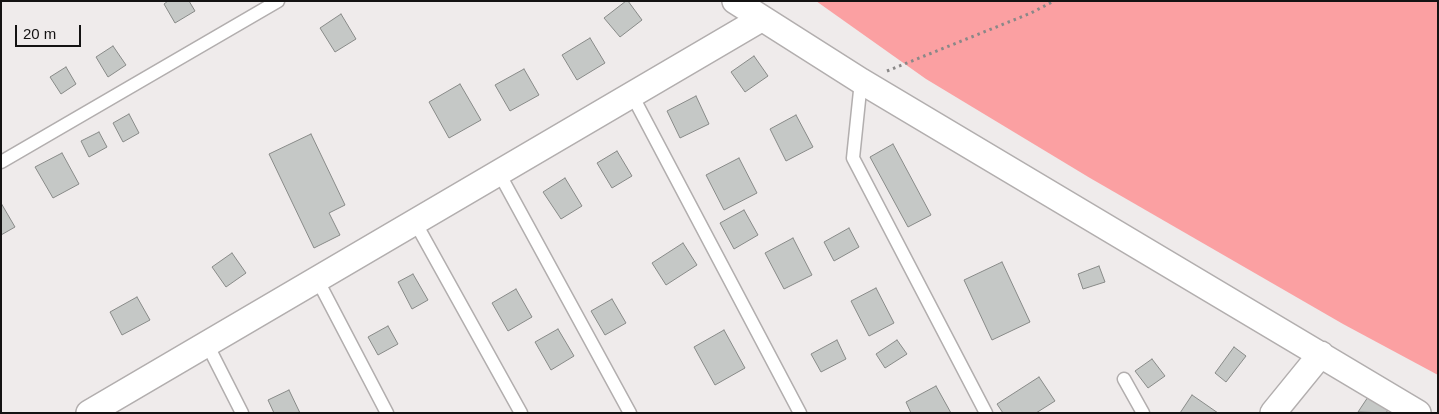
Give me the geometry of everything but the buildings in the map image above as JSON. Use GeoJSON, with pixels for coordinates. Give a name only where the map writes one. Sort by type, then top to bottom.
{"type":"FeatureCollection","features":[{"type":"Feature","properties":{"kind":"street"},"geometry":{"type":"LineString","coordinates":[[735,1],[861,81],[1418,413]]}},
{"type":"Feature","properties":{"kind":"street"},"geometry":{"type":"LineString","coordinates":[[89,413],[761,19]]}},
{"type":"Feature","properties":{"kind":"street"},"geometry":{"type":"LineString","coordinates":[[1274,413],[1321,354]]}},
{"type":"Feature","properties":{"kind":"lane"},"geometry":{"type":"LineString","coordinates":[[1,162],[278,1]]}},
{"type":"Feature","properties":{"kind":"lane"},"geometry":{"type":"LineString","coordinates":[[861,81],[854,158],[986,413]]}},
{"type":"Feature","properties":{"kind":"lane"},"geometry":{"type":"LineString","coordinates":[[632,95],[800,413]]}},
{"type":"Feature","properties":{"kind":"lane"},"geometry":{"type":"LineString","coordinates":[[499,173],[630,413]]}},
{"type":"Feature","properties":{"kind":"lane"},"geometry":{"type":"LineString","coordinates":[[416,222],[521,413]]}},
{"type":"Feature","properties":{"kind":"lane"},"geometry":{"type":"LineString","coordinates":[[317,279],[387,413]]}},
{"type":"Feature","properties":{"kind":"lane"},"geometry":{"type":"LineString","coordinates":[[207,344],[242,413]]}},
{"type":"Feature","properties":{"kind":"lane"},"geometry":{"type":"LineString","coordinates":[[1124,379],[1143,413]]}},
{"type":"Feature","properties":{"kind":"path"},"geometry":{"type":"LineString","coordinates":[[861,81],[1031,13],[1054,1]]}},
{"type":"Feature","properties":{"kind":"shaded area"},"geometry":{"type":"Polygon","coordinates":[[[816,1],[1438,1],[1438,375],[1343,324],[1090,178],[926,79],[816,1]]]}}]}
